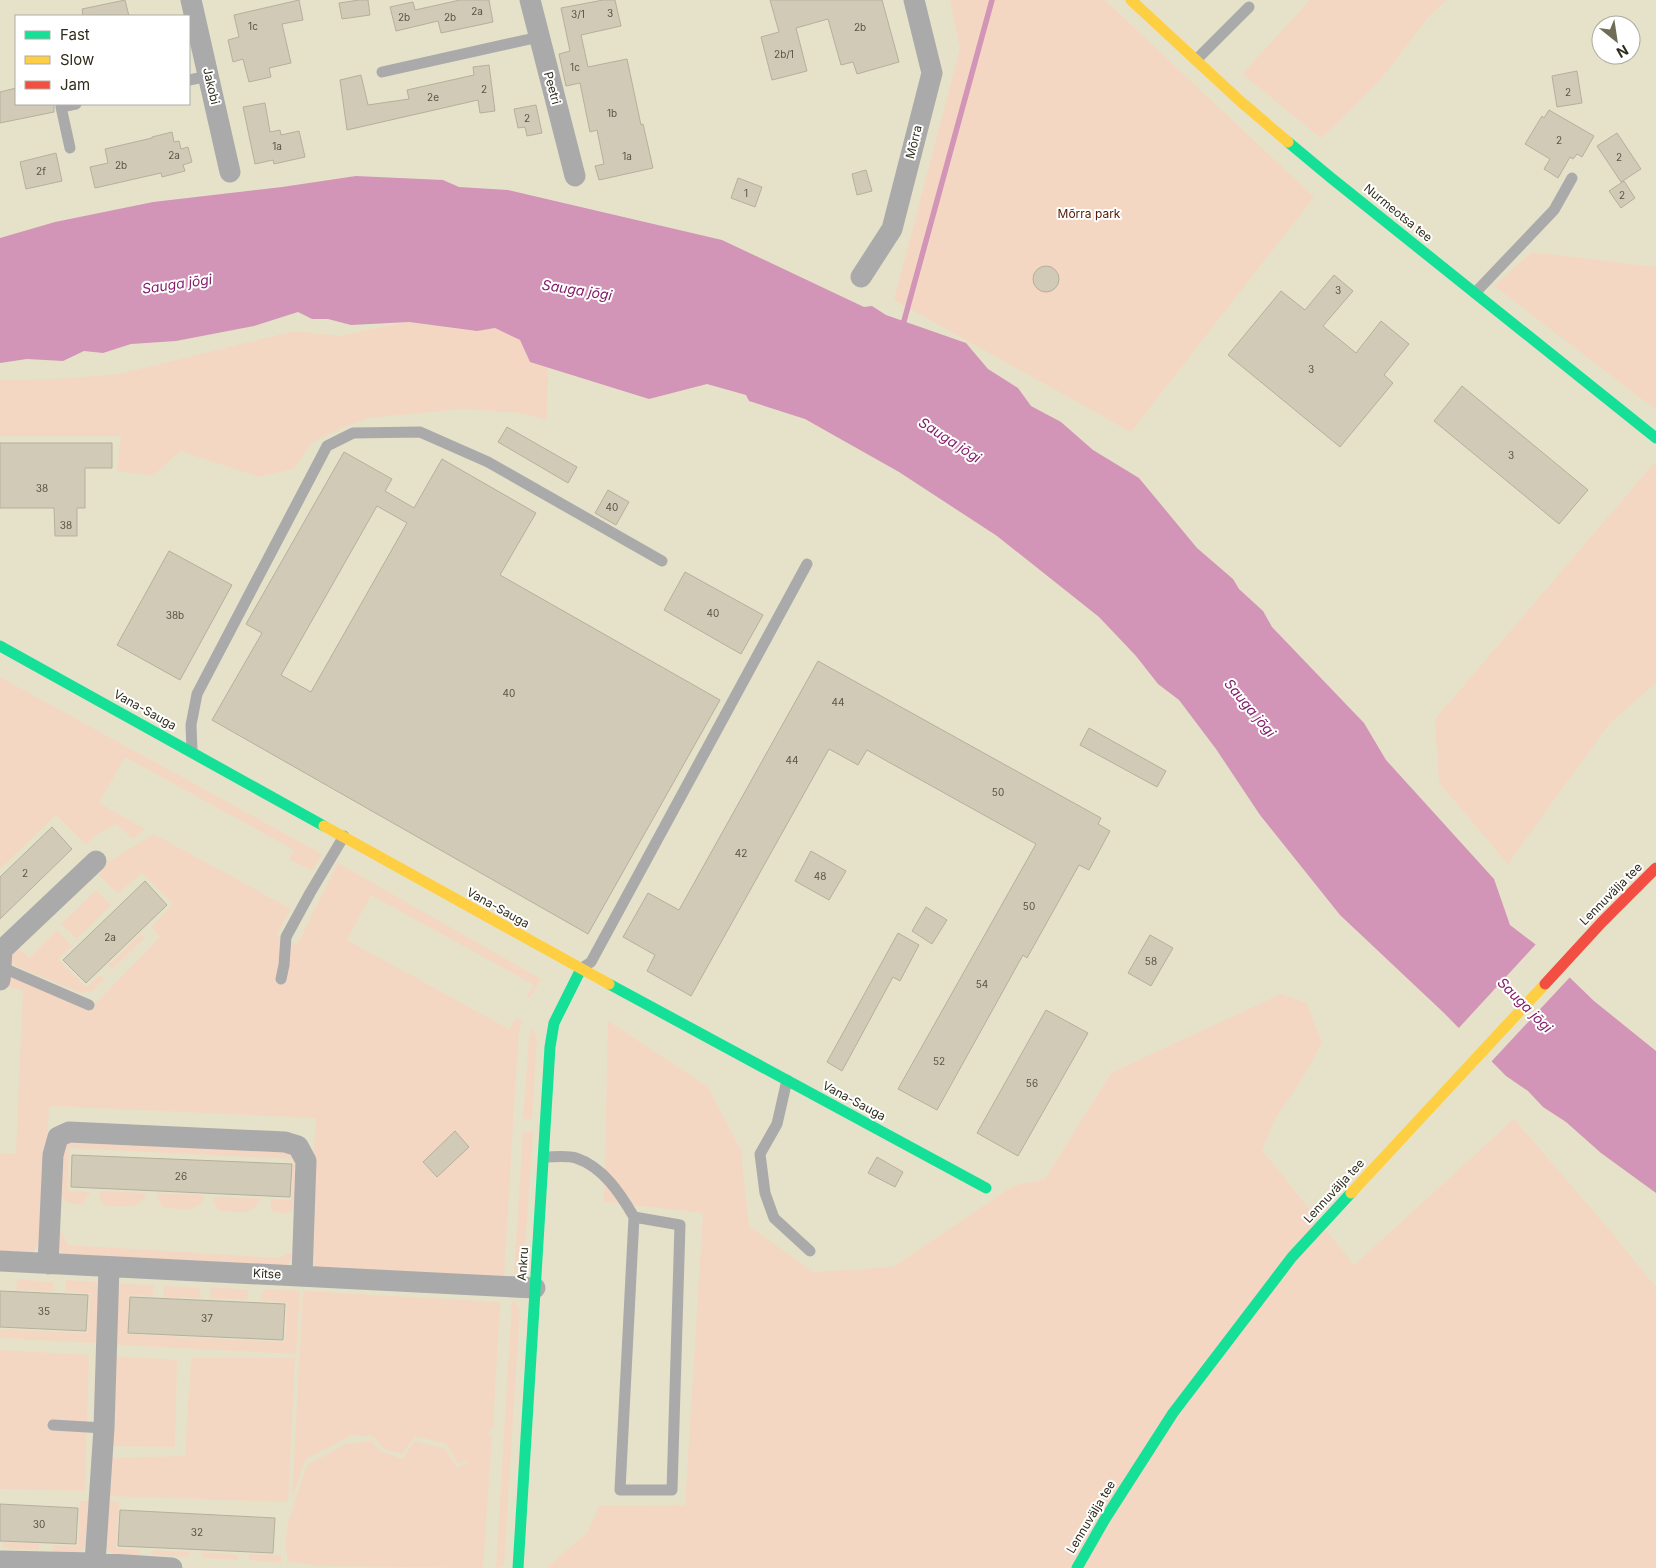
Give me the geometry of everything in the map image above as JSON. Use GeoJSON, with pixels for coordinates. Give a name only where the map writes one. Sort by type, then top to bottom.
{"type":"FeatureCollection","features":[{"type":"Feature","properties":{"kind":"street","name":"Jakobi"},"geometry":{"type":"LineString","coordinates":[[191,0],[199,78],[230,172]]}},
{"type":"Feature","properties":{"kind":"street","name":"Peetri"},"geometry":{"type":"LineString","coordinates":[[530,0],[575,176]]}},
{"type":"Feature","properties":{"kind":"street","name":"Mõrra"},"geometry":{"type":"LineString","coordinates":[[861,277],[892,229],[932,73],[914,0]]}},
{"type":"Feature","properties":{"kind":"street","name":"Nurmeotsa tee"},"geometry":{"type":"LineString","coordinates":[[1131,0],[1240,101],[1315,164],[1656,438]]}},
{"type":"Feature","properties":{"kind":"street","name":"Vana-Sauga"},"geometry":{"type":"LineString","coordinates":[[0,646],[581,969],[986,1188]]}},
{"type":"Feature","properties":{"kind":"street"},"geometry":{"type":"LineString","coordinates":[[1,961],[96,861]]}},
{"type":"Feature","properties":{"kind":"street","name":"Lennuvälja tee"},"geometry":{"type":"LineString","coordinates":[[1077,1568],[1105,1519],[1173,1414],[1230,1336],[1292,1257],[1602,922],[1656,868]]}},
{"type":"Feature","properties":{"kind":"street","name":"Ankru"},"geometry":{"type":"LineString","coordinates":[[518,1568],[550,1047],[554,1023],[581,969]]}},
{"type":"Feature","properties":{"kind":"street"},"geometry":{"type":"LineString","coordinates":[[48,1264],[53,1155],[58,1137],[69,1132],[265,1141],[285,1142],[298,1146],[306,1161],[302,1276]]}},
{"type":"Feature","properties":{"kind":"street","name":"Kitse"},"geometry":{"type":"LineString","coordinates":[[0,1261],[535,1288]]}},
{"type":"Feature","properties":{"kind":"street"},"geometry":{"type":"LineString","coordinates":[[95,1563],[104,1428],[109,1267]]}},
{"type":"Feature","properties":{"kind":"street"},"geometry":{"type":"LineString","coordinates":[[0,1561],[95,1563],[159,1568]]}},
{"type":"Feature","properties":{"kind":"lane"},"geometry":{"type":"LineString","coordinates":[[1196,60],[1249,6]]}},
{"type":"Feature","properties":{"kind":"lane"},"geometry":{"type":"LineString","coordinates":[[382,72],[539,36]]}},
{"type":"Feature","properties":{"kind":"lane"},"geometry":{"type":"LineString","coordinates":[[70,148],[61,107],[71,105]]}},
{"type":"Feature","properties":{"kind":"lane"},"geometry":{"type":"LineString","coordinates":[[1476,293],[1554,210],[1572,178]]}},
{"type":"Feature","properties":{"kind":"lane"},"geometry":{"type":"LineString","coordinates":[[192,752],[191,725],[197,694],[222,644],[327,446],[353,433],[420,432],[488,462],[662,561]]}},
{"type":"Feature","properties":{"kind":"lane"},"geometry":{"type":"LineString","coordinates":[[581,969],[591,962],[807,564]]}},
{"type":"Feature","properties":{"kind":"lane"},"geometry":{"type":"LineString","coordinates":[[281,979],[286,937],[344,836]]}},
{"type":"Feature","properties":{"kind":"lane"},"geometry":{"type":"LineString","coordinates":[[1,961],[89,1005]]}},
{"type":"Feature","properties":{"kind":"lane"},"geometry":{"type":"LineString","coordinates":[[787,1080],[777,1124],[760,1154],[765,1193],[774,1218],[810,1251]]}},
{"type":"Feature","properties":{"kind":"lane"},"geometry":{"type":"LineString","coordinates":[[544,1156],[575,1158],[601,1172],[634,1216],[620,1490],[672,1490],[680,1225],[634,1216]]}},
{"type":"Feature","properties":{"kind":"lane"},"geometry":{"type":"LineString","coordinates":[[53,1425],[104,1428]]}},
{"type":"Feature","properties":{"kind":"green space","name":"Mõrra park"},"geometry":{"type":"Polygon","coordinates":[[[950,0],[1105,0],[1314,197],[1131,432],[894,300],[960,48],[950,0]]]}},
{"type":"Feature","properties":{"kind":"green space"},"geometry":{"type":"Polygon","coordinates":[[[1310,0],[1447,0],[1429,16],[1381,79],[1321,138],[1242,74],[1310,0]]]}},
{"type":"Feature","properties":{"kind":"green space"},"geometry":{"type":"Polygon","coordinates":[[[1532,252],[1656,267],[1656,410],[1494,286],[1532,252]]]}},
{"type":"Feature","properties":{"kind":"green space"},"geometry":{"type":"Polygon","coordinates":[[[406,322],[474,331],[495,328],[520,340],[530,362],[548,367],[547,420],[521,413],[463,409],[368,418],[339,429],[311,443],[294,469],[259,477],[180,451],[153,476],[117,471],[121,436],[0,436],[0,380],[55,379],[119,374],[294,331],[340,336],[406,322]]]}},
{"type":"Feature","properties":{"kind":"green space"},"geometry":{"type":"Polygon","coordinates":[[[1654,463],[1656,465],[1656,683],[1609,724],[1508,864],[1439,783],[1435,719],[1654,463]]]}},
{"type":"Feature","properties":{"kind":"green space"},"geometry":{"type":"Polygon","coordinates":[[[0,677],[322,854],[312,871],[289,859],[294,850],[125,757],[99,803],[145,829],[133,840],[117,824],[97,834],[86,845],[56,815],[0,869],[0,677]]]}},
{"type":"Feature","properties":{"kind":"green space"},"geometry":{"type":"Polygon","coordinates":[[[154,834],[291,909],[276,935],[297,945],[338,863],[541,979],[530,998],[527,996],[534,985],[371,895],[347,940],[509,1029],[516,1018],[522,1021],[519,1032],[516,1073],[504,1277],[315,1267],[310,1262],[308,1249],[316,1118],[49,1106],[44,1214],[40,1242],[33,1252],[25,1254],[0,1251],[0,1153],[16,1154],[23,990],[8,987],[8,975],[90,1009],[160,937],[151,927],[173,904],[142,873],[118,894],[99,875],[108,862],[154,834]]]}},
{"type":"Feature","properties":{"kind":"green space"},"geometry":{"type":"Polygon","coordinates":[[[96,890],[111,905],[77,939],[61,924],[96,890]]]}},
{"type":"Feature","properties":{"kind":"green space"},"geometry":{"type":"Polygon","coordinates":[[[57,930],[72,946],[58,959],[86,987],[100,975],[104,979],[92,991],[81,993],[11,964],[11,956],[18,948],[29,958],[57,930]]]}},
{"type":"Feature","properties":{"kind":"green space"},"geometry":{"type":"Polygon","coordinates":[[[141,934],[145,938],[112,969],[108,965],[141,934]]]}},
{"type":"Feature","properties":{"kind":"green space"},"geometry":{"type":"Polygon","coordinates":[[[1281,994],[1307,1003],[1322,1043],[1304,1076],[1275,1119],[1262,1150],[1354,1265],[1514,1119],[1656,1287],[1656,1568],[546,1568],[587,1533],[599,1506],[685,1505],[703,1213],[604,1202],[608,1021],[708,1087],[741,1150],[749,1226],[813,1272],[893,1267],[1013,1186],[1045,1179],[1111,1073],[1281,994]]]}},
{"type":"Feature","properties":{"kind":"green space"},"geometry":{"type":"Polygon","coordinates":[[[531,1028],[537,1036],[532,1119],[523,1119],[529,1038],[531,1028]]]}},
{"type":"Feature","properties":{"kind":"green space"},"geometry":{"type":"Polygon","coordinates":[[[533,1131],[524,1262],[514,1274],[523,1132],[533,1131]]]}},
{"type":"Feature","properties":{"kind":"green space"},"geometry":{"type":"Polygon","coordinates":[[[67,1140],[297,1153],[295,1208],[279,1213],[273,1212],[270,1206],[271,1199],[291,1200],[293,1159],[69,1148],[68,1191],[90,1192],[81,1205],[68,1203],[58,1191],[59,1152],[67,1140]]]}},
{"type":"Feature","properties":{"kind":"green space"},"geometry":{"type":"Polygon","coordinates":[[[99,1191],[146,1193],[140,1203],[123,1206],[104,1205],[99,1191]]]}},
{"type":"Feature","properties":{"kind":"green space"},"geometry":{"type":"Polygon","coordinates":[[[157,1193],[204,1195],[199,1205],[194,1208],[182,1209],[163,1207],[158,1200],[157,1193]]]}},
{"type":"Feature","properties":{"kind":"green space"},"geometry":{"type":"Polygon","coordinates":[[[213,1197],[260,1198],[254,1208],[249,1211],[237,1212],[218,1210],[214,1204],[213,1197]]]}},
{"type":"Feature","properties":{"kind":"green space"},"geometry":{"type":"Polygon","coordinates":[[[62,1232],[68,1245],[280,1258],[287,1253],[293,1255],[289,1264],[282,1267],[68,1256],[61,1252],[56,1243],[57,1236],[62,1232]]]}},
{"type":"Feature","properties":{"kind":"green space"},"geometry":{"type":"Polygon","coordinates":[[[17,1279],[53,1282],[54,1291],[16,1290],[17,1279]]]}},
{"type":"Feature","properties":{"kind":"green space"},"geometry":{"type":"Polygon","coordinates":[[[66,1280],[99,1282],[100,1341],[93,1343],[0,1338],[0,1329],[88,1333],[90,1294],[66,1291],[66,1280]]]}},
{"type":"Feature","properties":{"kind":"green space"},"geometry":{"type":"Polygon","coordinates":[[[120,1284],[154,1285],[153,1296],[129,1295],[128,1334],[285,1342],[287,1303],[260,1300],[264,1289],[300,1291],[296,1354],[118,1345],[112,1339],[116,1290],[120,1284]]]}},
{"type":"Feature","properties":{"kind":"green space"},"geometry":{"type":"Polygon","coordinates":[[[164,1286],[200,1288],[201,1298],[163,1297],[164,1286]]]}},
{"type":"Feature","properties":{"kind":"green space"},"geometry":{"type":"Polygon","coordinates":[[[211,1287],[248,1290],[248,1300],[210,1298],[211,1287]]]}},
{"type":"Feature","properties":{"kind":"green space"},"geometry":{"type":"Polygon","coordinates":[[[303,1291],[500,1302],[493,1427],[488,1435],[492,1434],[483,1568],[323,1566],[288,1562],[285,1544],[288,1522],[307,1465],[346,1444],[372,1441],[379,1451],[403,1459],[414,1441],[445,1449],[457,1468],[468,1463],[468,1460],[458,1464],[447,1444],[415,1436],[402,1454],[384,1449],[373,1436],[352,1435],[305,1460],[292,1498],[303,1291]]]}},
{"type":"Feature","properties":{"kind":"green space"},"geometry":{"type":"Polygon","coordinates":[[[512,1300],[520,1308],[504,1565],[496,1568],[512,1300]]]}},
{"type":"Feature","properties":{"kind":"green space"},"geometry":{"type":"Polygon","coordinates":[[[0,1350],[89,1355],[85,1491],[0,1489],[0,1350]]]}},
{"type":"Feature","properties":{"kind":"green space"},"geometry":{"type":"Polygon","coordinates":[[[112,1356],[177,1360],[175,1447],[109,1446],[112,1356]]]}},
{"type":"Feature","properties":{"kind":"green space"},"geometry":{"type":"Polygon","coordinates":[[[191,1358],[295,1358],[288,1502],[109,1496],[107,1458],[185,1456],[191,1358]]]}},
{"type":"Feature","properties":{"kind":"green space"},"geometry":{"type":"Polygon","coordinates":[[[80,1501],[89,1501],[86,1545],[83,1549],[76,1552],[52,1553],[53,1545],[78,1546],[80,1501]]]}},
{"type":"Feature","properties":{"kind":"green space"},"geometry":{"type":"Polygon","coordinates":[[[105,1501],[119,1502],[116,1548],[140,1550],[140,1556],[115,1554],[106,1550],[105,1501]]]}},
{"type":"Feature","properties":{"kind":"green space"},"geometry":{"type":"Polygon","coordinates":[[[3,1542],[39,1544],[39,1550],[3,1548],[3,1542]]]}},
{"type":"Feature","properties":{"kind":"green space"},"geometry":{"type":"Polygon","coordinates":[[[153,1550],[189,1552],[189,1557],[152,1555],[153,1550]]]}},
{"type":"Feature","properties":{"kind":"green space"},"geometry":{"type":"Polygon","coordinates":[[[202,1552],[238,1555],[238,1560],[202,1558],[202,1552]]]}},
{"type":"Feature","properties":{"kind":"green space"},"geometry":{"type":"Polygon","coordinates":[[[249,1554],[281,1555],[281,1563],[249,1560],[249,1554]]]}},
{"type":"Feature","properties":{"kind":"water","name":"Sauga jõgi"},"geometry":{"type":"Polygon","coordinates":[[[356,176],[443,180],[459,187],[508,190],[722,240],[864,307],[872,306],[886,315],[966,343],[988,369],[1018,388],[1031,406],[1061,422],[1093,450],[1139,478],[1197,548],[1233,579],[1239,589],[1263,611],[1272,627],[1364,723],[1386,760],[1494,879],[1510,925],[1535,944],[1594,1001],[1656,1051],[1656,1193],[1601,1153],[1566,1122],[1543,1107],[1528,1091],[1506,1076],[1444,1013],[1340,915],[1260,815],[1216,749],[1179,700],[1158,684],[1136,656],[1099,617],[997,536],[899,472],[805,419],[749,401],[746,395],[707,384],[649,399],[530,362],[520,340],[495,328],[477,331],[409,322],[351,325],[328,319],[312,319],[298,312],[254,326],[176,341],[131,344],[103,353],[84,351],[63,361],[27,359],[0,363],[0,238],[55,222],[153,202],[282,187],[356,176]]]}},
{"type":"Feature","properties":{"kind":"pier"},"geometry":{"type":"Polygon","coordinates":[[[1537,943],[1571,976],[1490,1063],[1457,1030],[1537,943]]]}},
{"type":"Feature","properties":{"kind":"building"},"geometry":{"type":"Polygon","coordinates":[[[125,0],[129,15],[83,15],[82,9],[125,0]]]}},
{"type":"Feature","properties":{"kind":"building"},"geometry":{"type":"Polygon","coordinates":[[[299,0],[303,20],[282,24],[291,63],[269,68],[271,77],[249,82],[243,59],[233,62],[228,40],[239,37],[234,15],[299,0]]]}},
{"type":"Feature","properties":{"kind":"building"},"geometry":{"type":"Polygon","coordinates":[[[368,0],[370,15],[342,19],[339,3],[368,0]]]}},
{"type":"Feature","properties":{"kind":"building"},"geometry":{"type":"Polygon","coordinates":[[[460,0],[489,0],[493,22],[441,33],[438,21],[396,31],[390,7],[413,2],[415,10],[460,0]]]}},
{"type":"Feature","properties":{"kind":"building"},"geometry":{"type":"Polygon","coordinates":[[[603,0],[615,0],[621,26],[581,35],[588,67],[627,59],[641,125],[643,124],[653,168],[599,180],[595,166],[604,164],[597,130],[590,132],[580,83],[566,86],[559,54],[570,51],[561,8],[603,0]]]}},
{"type":"Feature","properties":{"kind":"building"},"geometry":{"type":"Polygon","coordinates":[[[770,0],[882,0],[899,62],[857,74],[853,62],[841,65],[828,19],[796,28],[807,71],[772,80],[761,37],[779,32],[770,0]]]}},
{"type":"Feature","properties":{"kind":"building"},"geometry":{"type":"Polygon","coordinates":[[[489,65],[495,111],[480,113],[478,100],[347,130],[340,80],[361,75],[368,105],[409,99],[407,90],[474,75],[473,67],[489,65]]]}},
{"type":"Feature","properties":{"kind":"building"},"geometry":{"type":"Polygon","coordinates":[[[1577,71],[1582,103],[1557,107],[1552,76],[1577,71]]]}},
{"type":"Feature","properties":{"kind":"building"},"geometry":{"type":"Polygon","coordinates":[[[15,88],[15,105],[54,105],[54,112],[0,123],[0,92],[15,88]]]}},
{"type":"Feature","properties":{"kind":"building"},"geometry":{"type":"Polygon","coordinates":[[[265,103],[270,132],[280,130],[281,135],[299,131],[305,157],[274,164],[273,160],[255,164],[243,107],[265,103]]]}},
{"type":"Feature","properties":{"kind":"building"},"geometry":{"type":"Polygon","coordinates":[[[536,105],[542,133],[527,136],[525,127],[518,128],[514,109],[536,105]]]}},
{"type":"Feature","properties":{"kind":"building"},"geometry":{"type":"Polygon","coordinates":[[[1549,110],[1594,136],[1582,157],[1577,154],[1573,159],[1570,157],[1558,178],[1544,169],[1550,159],[1525,144],[1542,116],[1544,118],[1549,110]]]}},
{"type":"Feature","properties":{"kind":"building"},"geometry":{"type":"Polygon","coordinates":[[[172,132],[174,142],[179,141],[181,149],[188,147],[192,162],[183,165],[185,171],[162,177],[161,173],[95,188],[90,167],[108,163],[105,149],[172,132]]]}},
{"type":"Feature","properties":{"kind":"building"},"geometry":{"type":"Polygon","coordinates":[[[1617,133],[1641,169],[1621,182],[1597,146],[1617,133]]]}},
{"type":"Feature","properties":{"kind":"building"},"geometry":{"type":"Polygon","coordinates":[[[56,153],[62,181],[26,189],[20,162],[56,153]]]}},
{"type":"Feature","properties":{"kind":"building"},"geometry":{"type":"Polygon","coordinates":[[[866,170],[872,191],[857,195],[852,174],[866,170]]]}},
{"type":"Feature","properties":{"kind":"building"},"geometry":{"type":"Polygon","coordinates":[[[738,178],[762,187],[755,207],[731,198],[738,178]]]}},
{"type":"Feature","properties":{"kind":"building"},"geometry":{"type":"Polygon","coordinates":[[[1624,181],[1635,198],[1621,208],[1609,191],[1624,181]]]}},
{"type":"Feature","properties":{"kind":"building"},"geometry":{"type":"Polygon","coordinates":[[[1046,266],[1055,270],[1059,279],[1055,288],[1046,292],[1037,288],[1033,279],[1037,270],[1046,266]]]}},
{"type":"Feature","properties":{"kind":"building"},"geometry":{"type":"Polygon","coordinates":[[[1334,275],[1353,291],[1323,326],[1356,353],[1381,321],[1409,344],[1384,375],[1393,383],[1340,447],[1228,355],[1281,291],[1305,310],[1334,275]]]}},
{"type":"Feature","properties":{"kind":"building"},"geometry":{"type":"Polygon","coordinates":[[[1462,386],[1588,490],[1559,524],[1434,421],[1462,386]]]}},
{"type":"Feature","properties":{"kind":"building"},"geometry":{"type":"Polygon","coordinates":[[[507,427],[577,467],[568,483],[498,442],[507,427]]]}},
{"type":"Feature","properties":{"kind":"building"},"geometry":{"type":"Polygon","coordinates":[[[0,443],[112,443],[112,468],[85,468],[85,508],[77,508],[77,536],[55,536],[54,508],[0,508],[0,443]]]}},
{"type":"Feature","properties":{"kind":"building"},"geometry":{"type":"Polygon","coordinates":[[[344,452],[392,479],[385,491],[414,508],[442,459],[536,513],[500,575],[720,700],[588,934],[212,720],[262,633],[246,624],[344,452]],[[377,506],[281,675],[311,692],[407,523],[377,506]]]}},
{"type":"Feature","properties":{"kind":"building"},"geometry":{"type":"Polygon","coordinates":[[[608,490],[629,502],[616,525],[595,513],[608,490]]]}},
{"type":"Feature","properties":{"kind":"building"},"geometry":{"type":"Polygon","coordinates":[[[169,551],[232,585],[180,680],[117,645],[169,551]]]}},
{"type":"Feature","properties":{"kind":"building"},"geometry":{"type":"Polygon","coordinates":[[[685,572],[763,615],[741,654],[664,610],[685,572]]]}},
{"type":"Feature","properties":{"kind":"building"},"geometry":{"type":"Polygon","coordinates":[[[818,661],[1101,818],[1098,824],[1110,831],[1089,870],[1079,865],[1027,958],[1023,955],[937,1110],[898,1089],[1036,844],[867,750],[858,765],[829,749],[691,996],[647,971],[655,955],[623,937],[648,893],[679,910],[818,661]]]}},
{"type":"Feature","properties":{"kind":"building"},"geometry":{"type":"Polygon","coordinates":[[[1089,728],[1166,771],[1157,787],[1080,745],[1089,728]]]}},
{"type":"Feature","properties":{"kind":"building"},"geometry":{"type":"Polygon","coordinates":[[[52,827],[72,849],[0,919],[0,877],[52,827]]]}},
{"type":"Feature","properties":{"kind":"building"},"geometry":{"type":"Polygon","coordinates":[[[811,851],[846,871],[829,900],[795,881],[811,851]]]}},
{"type":"Feature","properties":{"kind":"building"},"geometry":{"type":"Polygon","coordinates":[[[145,881],[167,905],[86,983],[63,960],[145,881]]]}},
{"type":"Feature","properties":{"kind":"building"},"geometry":{"type":"Polygon","coordinates":[[[926,907],[947,920],[932,944],[912,931],[926,907]]]}},
{"type":"Feature","properties":{"kind":"building"},"geometry":{"type":"Polygon","coordinates":[[[898,933],[919,945],[900,981],[893,977],[842,1071],[827,1062],[898,933]]]}},
{"type":"Feature","properties":{"kind":"building"},"geometry":{"type":"Polygon","coordinates":[[[1150,935],[1173,948],[1151,986],[1128,973],[1150,935]]]}},
{"type":"Feature","properties":{"kind":"building"},"geometry":{"type":"Polygon","coordinates":[[[1046,1010],[1088,1033],[1018,1156],[977,1133],[1046,1010]]]}},
{"type":"Feature","properties":{"kind":"building"},"geometry":{"type":"Polygon","coordinates":[[[455,1131],[469,1147],[437,1177],[423,1162],[455,1131]]]}},
{"type":"Feature","properties":{"kind":"building"},"geometry":{"type":"Polygon","coordinates":[[[72,1155],[292,1164],[290,1197],[71,1187],[72,1155]]]}},
{"type":"Feature","properties":{"kind":"building"},"geometry":{"type":"Polygon","coordinates":[[[877,1157],[903,1172],[895,1187],[868,1173],[877,1157]]]}},
{"type":"Feature","properties":{"kind":"building"},"geometry":{"type":"Polygon","coordinates":[[[0,1291],[88,1295],[86,1331],[0,1327],[0,1291]]]}},
{"type":"Feature","properties":{"kind":"building"},"geometry":{"type":"Polygon","coordinates":[[[130,1297],[285,1304],[283,1340],[128,1333],[130,1297]]]}},
{"type":"Feature","properties":{"kind":"building"},"geometry":{"type":"Polygon","coordinates":[[[0,1504],[78,1508],[76,1544],[0,1541],[0,1504]]]}},
{"type":"Feature","properties":{"kind":"building"},"geometry":{"type":"Polygon","coordinates":[[[120,1510],[275,1518],[273,1553],[118,1546],[120,1510]]]}},
{"type":"Feature","properties":{"kind":"waterway"},"geometry":{"type":"LineString","coordinates":[[904,321],[992,0]]}},
{"type":"Feature","properties":{"kind":"traffic: fast"},"geometry":{"type":"LineString","coordinates":[[1288,142],[1656,438]]}},
{"type":"Feature","properties":{"kind":"traffic: fast"},"geometry":{"type":"LineString","coordinates":[[0,646],[324,826]]}},
{"type":"Feature","properties":{"kind":"traffic: fast"},"geometry":{"type":"LineString","coordinates":[[518,1568],[550,1047],[554,1023],[581,969]]}},
{"type":"Feature","properties":{"kind":"traffic: fast"},"geometry":{"type":"LineString","coordinates":[[609,984],[986,1188]]}},
{"type":"Feature","properties":{"kind":"traffic: fast"},"geometry":{"type":"LineString","coordinates":[[1077,1568],[1105,1519],[1173,1413],[1292,1257],[1351,1193]]}},
{"type":"Feature","properties":{"kind":"traffic: slow"},"geometry":{"type":"LineString","coordinates":[[1131,0],[1240,101],[1288,142]]}},
{"type":"Feature","properties":{"kind":"traffic: slow"},"geometry":{"type":"LineString","coordinates":[[324,826],[609,984]]}},
{"type":"Feature","properties":{"kind":"traffic: slow"},"geometry":{"type":"LineString","coordinates":[[1351,1193],[1545,984]]}},
{"type":"Feature","properties":{"kind":"traffic: jam"},"geometry":{"type":"LineString","coordinates":[[1545,984],[1602,922],[1656,868]]}}]}
